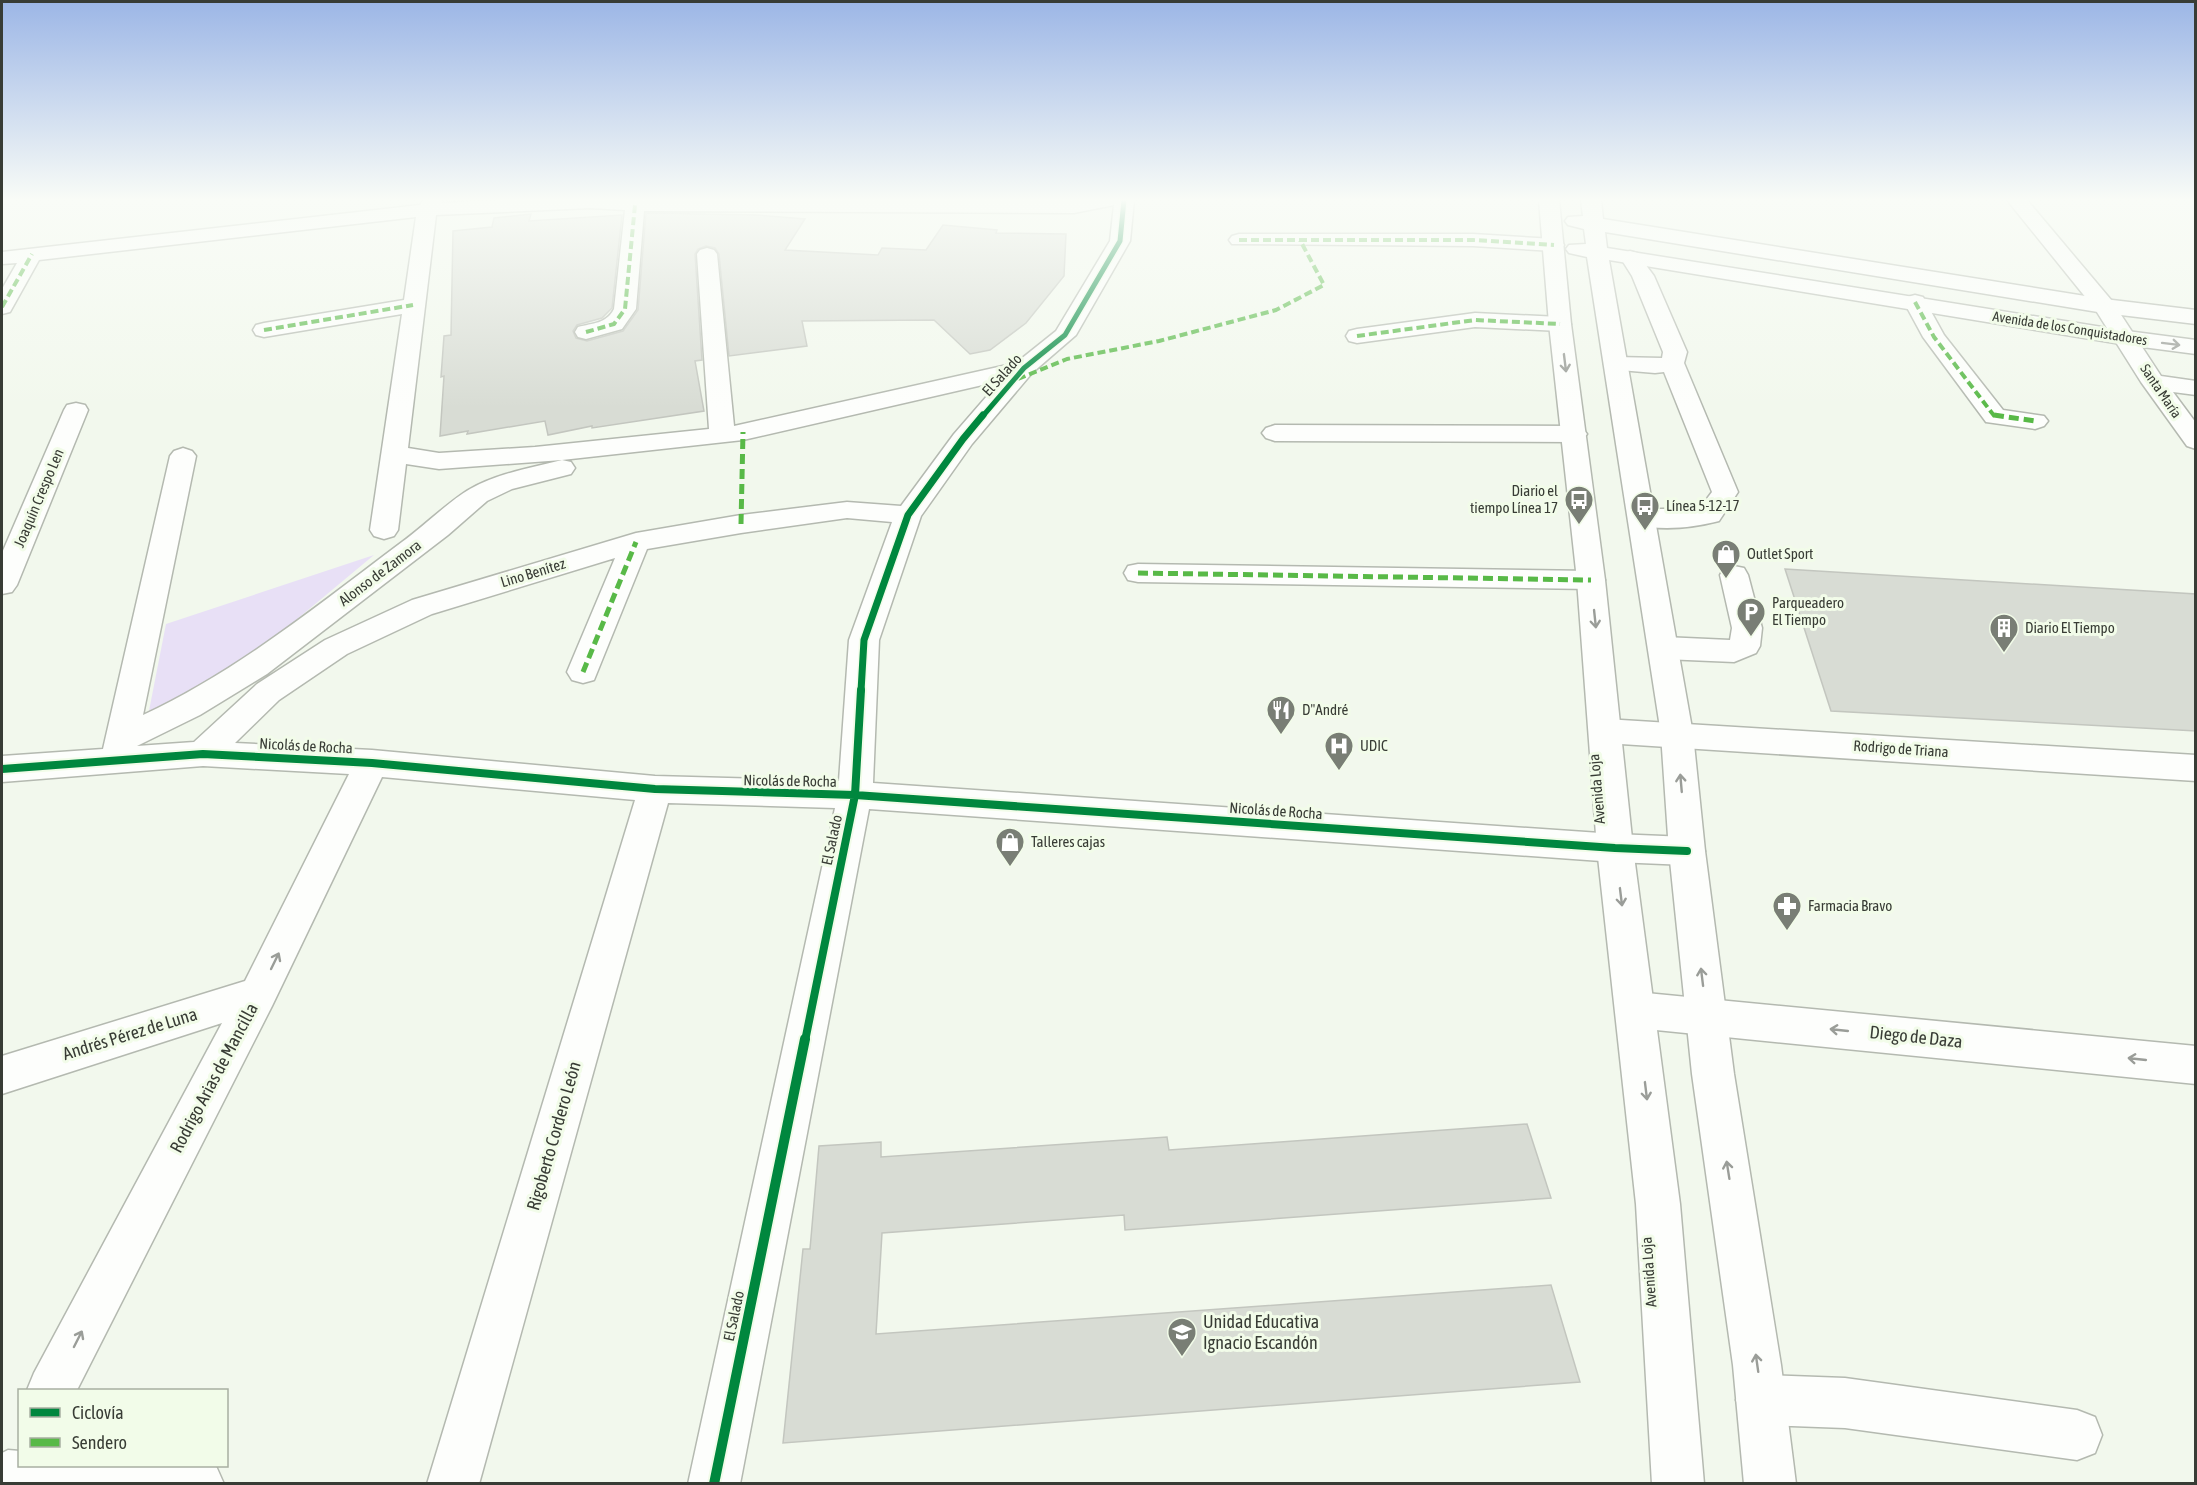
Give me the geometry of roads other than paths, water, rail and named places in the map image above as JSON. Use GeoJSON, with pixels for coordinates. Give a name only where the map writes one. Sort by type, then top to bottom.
{"type":"FeatureCollection","features":[{"type":"Feature","properties":{"kind":"street"},"geometry":{"type":"LineString","coordinates":[[2,307],[23,269]]}},
{"type":"Feature","properties":{"kind":"street"},"geometry":{"type":"LineString","coordinates":[[384,530],[419,269]]}},
{"type":"Feature","properties":{"kind":"street"},"geometry":{"type":"LineString","coordinates":[[586,332],[613,326],[620,322],[626,309],[629,269]]}},
{"type":"Feature","properties":{"kind":"street"},"geometry":{"type":"LineString","coordinates":[[708,269],[722,434]]}},
{"type":"Feature","properties":{"kind":"street","name":"El Salado"},"geometry":{"type":"LineString","coordinates":[[714,1484],[855,795],[864,640],[908,515],[963,439],[1024,368],[1065,335],[1103,269]]}},
{"type":"Feature","properties":{"kind":"street","name":"Avenida Loja"},"geometry":{"type":"LineString","coordinates":[[1555,269],[1591,580],[1615,848],[1658,1204],[1678,1484]]}},
{"type":"Feature","properties":{"kind":"street"},"geometry":{"type":"LineString","coordinates":[[1607,269],[1616,364],[1677,734],[1687,851],[1713,1074],[1761,1400],[1770,1484]]}},
{"type":"Feature","properties":{"kind":"street"},"geometry":{"type":"LineString","coordinates":[[1637,269],[1643,276],[1675,352],[1672,363],[1725,492],[1709,515],[1676,519],[1643,518]]}},
{"type":"Feature","properties":{"kind":"street","name":"Avenida de los Conquistadores"},"geometry":{"type":"LineString","coordinates":[[1765,269],[1915,302],[2127,338],[2196,347]]}},
{"type":"Feature","properties":{"kind":"street","name":"Avenida de los Conquistadores"},"geometry":{"type":"LineString","coordinates":[[1849,269],[2196,317]]}},
{"type":"Feature","properties":{"kind":"street","name":"Santa María"},"geometry":{"type":"LineString","coordinates":[[2074,269],[2127,338],[2153,382],[2196,441]]}},
{"type":"Feature","properties":{"kind":"street"},"geometry":{"type":"LineString","coordinates":[[1915,302],[1934,338],[1995,417],[2035,421]]}},
{"type":"Feature","properties":{"kind":"street"},"geometry":{"type":"LineString","coordinates":[[264,330],[413,305]]}},
{"type":"Feature","properties":{"kind":"street"},"geometry":{"type":"LineString","coordinates":[[1357,336],[1475,320],[1560,324]]}},
{"type":"Feature","properties":{"kind":"street"},"geometry":{"type":"LineString","coordinates":[[1616,364],[1655,366],[1672,363]]}},
{"type":"Feature","properties":{"kind":"street"},"geometry":{"type":"LineString","coordinates":[[393,454],[439,461],[652,444],[743,432],[1024,368]]}},
{"type":"Feature","properties":{"kind":"street"},"geometry":{"type":"LineString","coordinates":[[2153,382],[2196,388]]}},
{"type":"Feature","properties":{"kind":"street","name":"Joaquín Crespo Len"},"geometry":{"type":"LineString","coordinates":[[2,585],[76,410]]}},
{"type":"Feature","properties":{"kind":"street"},"geometry":{"type":"LineString","coordinates":[[1275,433],[1574,434]]}},
{"type":"Feature","properties":{"kind":"street","name":"Alonso de Zamora"},"geometry":{"type":"LineString","coordinates":[[120,750],[256,666],[438,529],[478,495],[503,483],[652,444]]}},
{"type":"Feature","properties":{"kind":"street"},"geometry":{"type":"LineString","coordinates":[[120,750],[183,456]]}},
{"type":"Feature","properties":{"kind":"street","name":"Lino Benítez"},"geometry":{"type":"LineString","coordinates":[[204,754],[268,692],[336,647],[422,607],[636,542],[741,524],[847,510],[908,515]]}},
{"type":"Feature","properties":{"kind":"street"},"geometry":{"type":"LineString","coordinates":[[583,672],[636,542]]}},
{"type":"Feature","properties":{"kind":"street"},"geometry":{"type":"LineString","coordinates":[[1138,573],[1591,580]]}},
{"type":"Feature","properties":{"kind":"street"},"geometry":{"type":"LineString","coordinates":[[1664,648],[1734,651],[1745,646],[1747,628],[1734,575]]}},
{"type":"Feature","properties":{"kind":"street","name":"Rodrigo de Triana"},"geometry":{"type":"LineString","coordinates":[[1605,730],[2196,768]]}},
{"type":"Feature","properties":{"kind":"street","name":"Nicolás de Rocha"},"geometry":{"type":"LineString","coordinates":[[2,769],[120,750],[204,754],[372,763],[655,789],[855,795],[1615,848],[1687,851]]}},
{"type":"Feature","properties":{"kind":"street","name":"Rodrigo Arias de Mancilla"},"geometry":{"type":"LineString","coordinates":[[52,1389],[258,994],[372,763]]}},
{"type":"Feature","properties":{"kind":"street","name":"Rigoberto Cordero León"},"geometry":{"type":"LineString","coordinates":[[453,1484],[655,789]]}},
{"type":"Feature","properties":{"kind":"street","name":"Andrés Pérez de Luna"},"geometry":{"type":"LineString","coordinates":[[2,1075],[258,994]]}},
{"type":"Feature","properties":{"kind":"street","name":"Diego de Daza"},"geometry":{"type":"LineString","coordinates":[[1636,1010],[2196,1065]]}},
{"type":"Feature","properties":{"kind":"street"},"geometry":{"type":"LineString","coordinates":[[1761,1400],[1845,1403],[2077,1435]]}},
{"type":"Feature","properties":{"kind":"street"},"geometry":{"type":"LineString","coordinates":[[10,1469],[61,1480],[199,1484]]}},
{"type":"Feature","properties":{"kind":"place","name":"Diario el tiempo Línea 17"},"geometry":{"type":"Point","coordinates":[1579,526]}},
{"type":"Feature","properties":{"kind":"place","name":"Línea 5-12-17"},"geometry":{"type":"Point","coordinates":[1645,532]}},
{"type":"Feature","properties":{"kind":"place","name":"Outlet Sport"},"geometry":{"type":"Point","coordinates":[1726,580]}},
{"type":"Feature","properties":{"kind":"place","name":"Parqueadero El Tiempo"},"geometry":{"type":"Point","coordinates":[1751,638]}},
{"type":"Feature","properties":{"kind":"place","name":"Diario El Tiempo"},"geometry":{"type":"Point","coordinates":[2004,654]}},
{"type":"Feature","properties":{"kind":"place","name":"D''André"},"geometry":{"type":"Point","coordinates":[1281,736]}},
{"type":"Feature","properties":{"kind":"place","name":"UDIC"},"geometry":{"type":"Point","coordinates":[1339,772]}},
{"type":"Feature","properties":{"kind":"place","name":"Talleres cajas"},"geometry":{"type":"Point","coordinates":[1010,868]}},
{"type":"Feature","properties":{"kind":"place","name":"Farmacia Bravo"},"geometry":{"type":"Point","coordinates":[1787,932]}},
{"type":"Feature","properties":{"kind":"place","name":"Unidad Educativa Ignacio Escandón"},"geometry":{"type":"Point","coordinates":[1182,1358]}}]}
